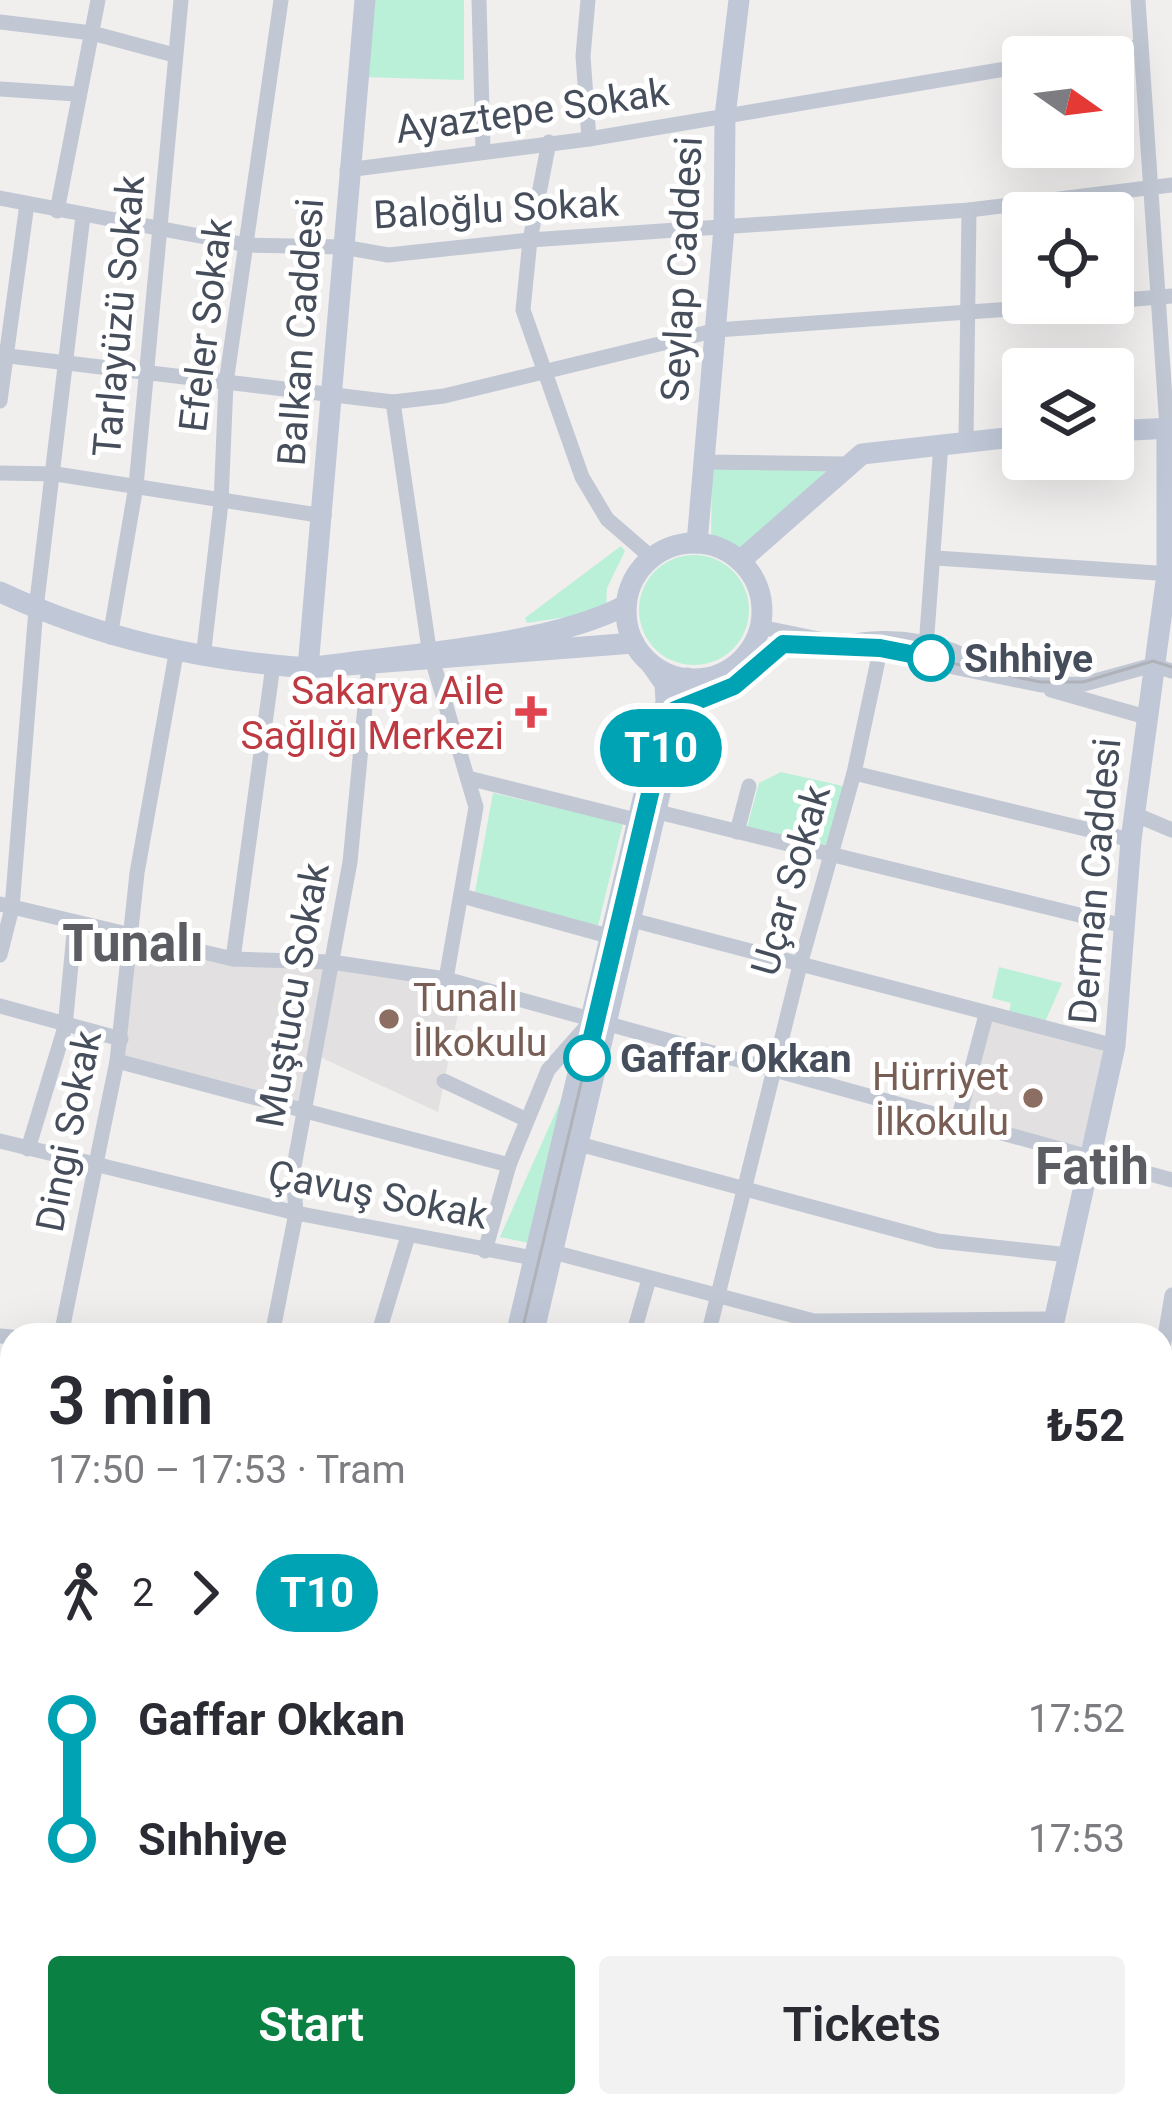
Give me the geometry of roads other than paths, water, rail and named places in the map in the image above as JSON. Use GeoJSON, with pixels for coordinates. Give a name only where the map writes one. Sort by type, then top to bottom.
{"type":"FeatureCollection","features":[{"type":"Feature","properties":{"kind":"main road","name":"Balkan Caddesi"},"geometry":{"type":"LineString","coordinates":[[308,668],[365,0]]}},
{"type":"Feature","properties":{"kind":"main road","name":"Seylap Caddesi"},"geometry":{"type":"LineString","coordinates":[[697,543],[724,228],[725,116],[740,0]]}},
{"type":"Feature","properties":{"kind":"main road"},"geometry":{"type":"LineString","coordinates":[[1134,430],[1170,428]]}},
{"type":"Feature","properties":{"kind":"main road","name":"Derman Caddesi"},"geometry":{"type":"LineString","coordinates":[[1055,1323],[1115,1046],[1134,814],[1147,717],[1162,668],[1169,574],[1170,428]]}},
{"type":"Feature","properties":{"kind":"main road"},"geometry":{"type":"LineString","coordinates":[[740,561],[845,464],[862,454],[1002,437]]}},
{"type":"Feature","properties":{"kind":"main road"},"geometry":{"type":"LineString","coordinates":[[534,1323],[543,1255],[600,1021],[632,920],[666,702],[665,684],[634,643],[626,605],[639,571],[652,558],[697,543],[721,548],[740,561],[759,591],[760,627],[738,664],[719,674],[687,678],[652,664]]}},
{"type":"Feature","properties":{"kind":"main road"},"geometry":{"type":"LineString","coordinates":[[0,592],[110,637],[176,654],[308,668],[430,655],[600,619],[626,605]]}},
{"type":"Feature","properties":{"kind":"main road"},"geometry":{"type":"LineString","coordinates":[[308,668],[430,655],[634,643]]}},
{"type":"Feature","properties":{"kind":"main road"},"geometry":{"type":"LineString","coordinates":[[520,1323],[579,1144],[612,937],[687,678]]}},
{"type":"Feature","properties":{"kind":"street"},"geometry":{"type":"LineString","coordinates":[[57,211],[76,94],[98,0]]}},
{"type":"Feature","properties":{"kind":"street","name":"Tarlayüzü Sokak"},"geometry":{"type":"LineString","coordinates":[[110,637],[136,485],[181,0]]}},
{"type":"Feature","properties":{"kind":"street","name":"Efeler Sokak"},"geometry":{"type":"LineString","coordinates":[[203,658],[221,503],[226,383],[281,0]]}},
{"type":"Feature","properties":{"kind":"street"},"geometry":{"type":"LineString","coordinates":[[479,0],[483,149]]}},
{"type":"Feature","properties":{"kind":"street"},"geometry":{"type":"LineString","coordinates":[[587,0],[583,56],[589,139]]}},
{"type":"Feature","properties":{"kind":"street"},"geometry":{"type":"LineString","coordinates":[[1138,0],[1148,186],[1165,297],[1170,428]]}},
{"type":"Feature","properties":{"kind":"street"},"geometry":{"type":"LineString","coordinates":[[0,22],[92,33],[174,55]]}},
{"type":"Feature","properties":{"kind":"street"},"geometry":{"type":"LineString","coordinates":[[1134,47],[1138,46]]}},
{"type":"Feature","properties":{"kind":"street","name":"Ayaztepe Sokak"},"geometry":{"type":"LineString","coordinates":[[347,170],[589,139],[1002,70]]}},
{"type":"Feature","properties":{"kind":"street"},"geometry":{"type":"LineString","coordinates":[[0,89],[76,94]]}},
{"type":"Feature","properties":{"kind":"street"},"geometry":{"type":"LineString","coordinates":[[549,142],[530,240],[523,310],[582,476],[607,519],[652,558]]}},
{"type":"Feature","properties":{"kind":"street","name":"Baloğlu Sokak"},"geometry":{"type":"LineString","coordinates":[[0,198],[247,244],[344,247],[388,255],[530,240],[969,210],[1172,185]]}},
{"type":"Feature","properties":{"kind":"street"},"geometry":{"type":"LineString","coordinates":[[0,401],[27,204]]}},
{"type":"Feature","properties":{"kind":"street"},"geometry":{"type":"LineString","coordinates":[[966,440],[969,210]]}},
{"type":"Feature","properties":{"kind":"street"},"geometry":{"type":"LineString","coordinates":[[0,955],[83,216]]}},
{"type":"Feature","properties":{"kind":"street"},"geometry":{"type":"LineString","coordinates":[[1134,300],[1165,297]]}},
{"type":"Feature","properties":{"kind":"street"},"geometry":{"type":"LineString","coordinates":[[3,356],[393,402],[716,330],[1002,310]]}},
{"type":"Feature","properties":{"kind":"street"},"geometry":{"type":"LineString","coordinates":[[393,402],[430,655],[476,807],[446,979]]}},
{"type":"Feature","properties":{"kind":"street"},"geometry":{"type":"LineString","coordinates":[[926,647],[936,558],[940,444]]}},
{"type":"Feature","properties":{"kind":"street"},"geometry":{"type":"LineString","coordinates":[[706,461],[845,464]]}},
{"type":"Feature","properties":{"kind":"street"},"geometry":{"type":"LineString","coordinates":[[0,473],[136,485],[221,503],[324,516]]}},
{"type":"Feature","properties":{"kind":"street"},"geometry":{"type":"LineString","coordinates":[[936,558],[1169,574]]}},
{"type":"Feature","properties":{"kind":"street"},"geometry":{"type":"LineString","coordinates":[[760,627],[1041,685],[1147,717]]}},
{"type":"Feature","properties":{"kind":"street"},"geometry":{"type":"LineString","coordinates":[[845,644],[881,637],[967,655],[985,673]]}},
{"type":"Feature","properties":{"kind":"street","name":"Uçar Sokak"},"geometry":{"type":"LineString","coordinates":[[710,1323],[800,964],[854,773],[880,651]]}},
{"type":"Feature","properties":{"kind":"street","name":"Dingi Sokak"},"geometry":{"type":"LineString","coordinates":[[63,1323],[121,1039],[137,873],[176,654]]}},
{"type":"Feature","properties":{"kind":"street","name":"Muştucu Sokak"},"geometry":{"type":"LineString","coordinates":[[274,1323],[296,1213],[293,1172],[350,862],[368,664]]}},
{"type":"Feature","properties":{"kind":"street"},"geometry":{"type":"LineString","coordinates":[[233,959],[273,665]]}},
{"type":"Feature","properties":{"kind":"street"},"geometry":{"type":"LineString","coordinates":[[1041,685],[1084,684],[1162,668]]}},
{"type":"Feature","properties":{"kind":"street"},"geometry":{"type":"LineString","coordinates":[[854,773],[1131,840]]}},
{"type":"Feature","properties":{"kind":"street"},"geometry":{"type":"LineString","coordinates":[[467,778],[737,832],[1124,926]]}},
{"type":"Feature","properties":{"kind":"street"},"geometry":{"type":"LineString","coordinates":[[737,832],[749,786]]}},
{"type":"Feature","properties":{"kind":"street"},"geometry":{"type":"LineString","coordinates":[[1134,814],[1172,830]]}},
{"type":"Feature","properties":{"kind":"street"},"geometry":{"type":"LineString","coordinates":[[462,896],[612,937]]}},
{"type":"Feature","properties":{"kind":"street"},"geometry":{"type":"LineString","coordinates":[[6,906],[233,959],[331,962],[446,979],[1172,1180]]}},
{"type":"Feature","properties":{"kind":"street"},"geometry":{"type":"LineString","coordinates":[[632,920],[1115,1046]]}},
{"type":"Feature","properties":{"kind":"street"},"geometry":{"type":"LineString","coordinates":[[28,1149],[65,1027],[76,923]]}},
{"type":"Feature","properties":{"kind":"street"},"geometry":{"type":"LineString","coordinates":[[0,1006],[121,1039]]}},
{"type":"Feature","properties":{"kind":"street"},"geometry":{"type":"LineString","coordinates":[[958,1120],[986,1015]]}},
{"type":"Feature","properties":{"kind":"street"},"geometry":{"type":"LineString","coordinates":[[485,1251],[509,1165],[548,1070],[600,1021]]}},
{"type":"Feature","properties":{"kind":"street"},"geometry":{"type":"LineString","coordinates":[[117,1061],[509,1165]]}},
{"type":"Feature","properties":{"kind":"street"},"geometry":{"type":"LineString","coordinates":[[444,1081],[527,1120]]}},
{"type":"Feature","properties":{"kind":"street","name":"Çavuş Sokak"},"geometry":{"type":"LineString","coordinates":[[0,1141],[296,1213],[485,1251],[543,1255],[814,1321],[894,1323]]}},
{"type":"Feature","properties":{"kind":"street"},"geometry":{"type":"LineString","coordinates":[[579,1144],[938,1240],[1069,1255]]}},
{"type":"Feature","properties":{"kind":"street"},"geometry":{"type":"LineString","coordinates":[[382,1323],[408,1236]]}},
{"type":"Feature","properties":{"kind":"street"},"geometry":{"type":"LineString","coordinates":[[637,1323],[649,1279]]}},
{"type":"Feature","properties":{"kind":"tram line"},"geometry":{"type":"LineString","coordinates":[[524,1323],[668,719],[675,710],[734,686],[783,644],[795,642],[880,648],[1040,682],[1083,682],[1153,661],[1172,667]]}},
{"type":"Feature","properties":{"kind":"tram line","name":"T10"},"geometry":{"type":"LineString","coordinates":[[587,1058],[668,718],[685,704],[734,686],[783,644],[880,648],[931,658]]}},
{"type":"Feature","properties":{"kind":"place","name":"Sıhhiye"},"geometry":{"type":"Point","coordinates":[931,658]}},
{"type":"Feature","properties":{"kind":"place","name":"Sakarya Aile Sağlığı Merkezi"},"geometry":{"type":"Point","coordinates":[531,712]}},
{"type":"Feature","properties":{"kind":"place","name":"Tunalı İlkokulu"},"geometry":{"type":"Point","coordinates":[389,1019]}},
{"type":"Feature","properties":{"kind":"place","name":"Gaffar Okkan"},"geometry":{"type":"Point","coordinates":[587,1058]}},
{"type":"Feature","properties":{"kind":"place","name":"Hürriyet İlkokulu"},"geometry":{"type":"Point","coordinates":[1033,1098]}},
{"type":"Feature","properties":{"kind":"district","name":"Tunalı"},"geometry":{"type":"Point","coordinates":[133,943]}},
{"type":"Feature","properties":{"kind":"district","name":"Fatih"},"geometry":{"type":"Point","coordinates":[1092,1166]}}]}
